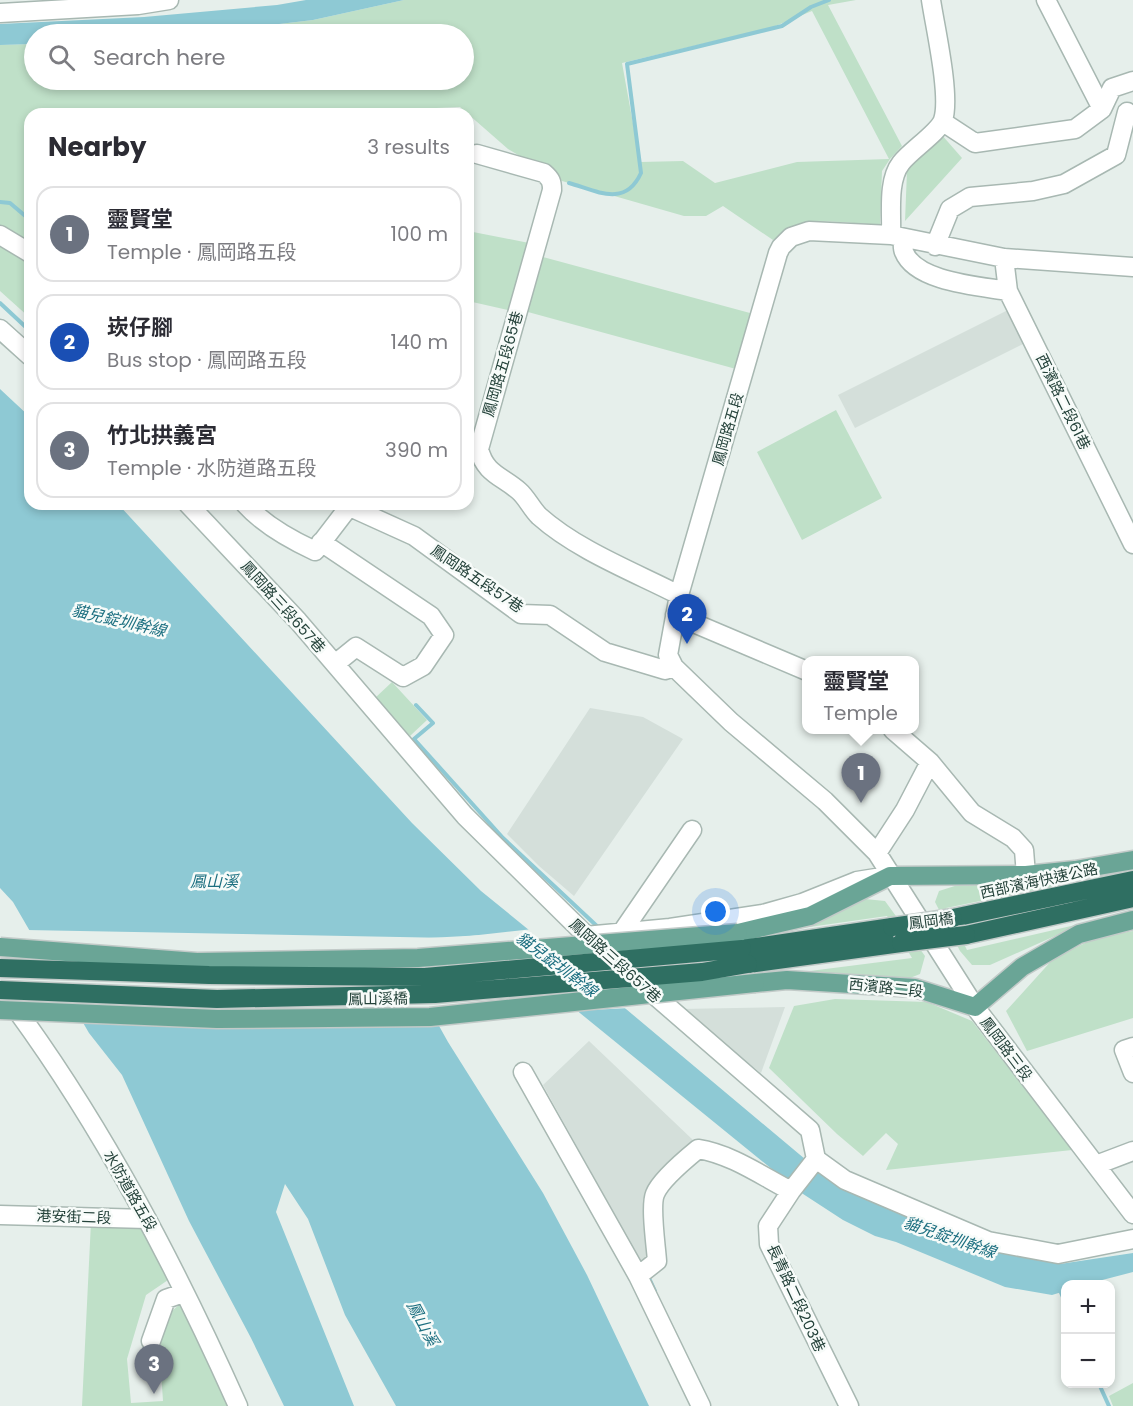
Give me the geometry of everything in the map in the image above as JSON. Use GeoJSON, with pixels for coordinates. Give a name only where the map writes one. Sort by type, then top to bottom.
{"type":"FeatureCollection","features":[{"type":"Feature","properties":{"kind":"highway","name":"西部濱海快速公路"},"geometry":{"type":"LineString","coordinates":[[953,918],[1133,880]]}},
{"type":"Feature","properties":{"kind":"highway","name":"鳳岡橋"},"geometry":{"type":"LineString","coordinates":[[897,935],[966,935],[1133,898]]}},
{"type":"Feature","properties":{"kind":"highway","name":"鳳岡橋"},"geometry":{"type":"LineString","coordinates":[[897,935],[953,918]]}},
{"type":"Feature","properties":{"kind":"highway"},"geometry":{"type":"LineString","coordinates":[[743,949],[897,935]]}},
{"type":"Feature","properties":{"kind":"highway","name":"鳳山溪橋"},"geometry":{"type":"LineString","coordinates":[[0,968],[209,975],[425,977],[743,949]]}},
{"type":"Feature","properties":{"kind":"highway","name":"鳳山溪橋"},"geometry":{"type":"LineString","coordinates":[[0,989],[217,999],[435,994],[702,972],[743,949]]}},
{"type":"Feature","properties":{"kind":"main road"},"geometry":{"type":"LineString","coordinates":[[0,947],[197,962],[743,949],[890,876],[1026,875],[1075,870],[1133,860]]}},
{"type":"Feature","properties":{"kind":"main road"},"geometry":{"type":"LineString","coordinates":[[975,1007],[1022,967],[1079,934],[1133,920]]}},
{"type":"Feature","properties":{"kind":"main road","name":"西濱路二段"},"geometry":{"type":"LineString","coordinates":[[755,983],[787,980],[915,988],[975,1007]]}},
{"type":"Feature","properties":{"kind":"main road","name":"鳳山溪橋"},"geometry":{"type":"LineString","coordinates":[[0,1010],[217,1019],[430,1017],[755,983]]}},
{"type":"Feature","properties":{"kind":"street"},"geometry":{"type":"LineString","coordinates":[[0,13],[138,5],[169,0]]}},
{"type":"Feature","properties":{"kind":"street"},"geometry":{"type":"LineString","coordinates":[[931,0],[944,79],[943,122],[900,164],[893,181],[897,237],[911,264],[930,276],[1008,291]]}},
{"type":"Feature","properties":{"kind":"street"},"geometry":{"type":"LineString","coordinates":[[1046,0],[1102,108]]}},
{"type":"Feature","properties":{"kind":"street"},"geometry":{"type":"LineString","coordinates":[[943,122],[975,143],[1076,129],[1102,108],[1112,88],[1133,81]]}},
{"type":"Feature","properties":{"kind":"street"},"geometry":{"type":"LineString","coordinates":[[935,246],[951,210],[970,198],[1064,184],[1116,155],[1130,111],[1102,108]]}},
{"type":"Feature","properties":{"kind":"street","name":"鳳岡路五段65巷"},"geometry":{"type":"LineString","coordinates":[[477,154],[544,173],[550,178],[552,184],[479,449],[481,460],[496,476],[520,492],[538,515],[567,537],[679,595]]}},
{"type":"Feature","properties":{"kind":"street","name":"鳳岡路五段"},"geometry":{"type":"LineString","coordinates":[[674,667],[668,655],[679,595],[781,247],[791,237],[809,231],[897,237],[1004,258],[1133,267]]}},
{"type":"Feature","properties":{"kind":"street"},"geometry":{"type":"LineString","coordinates":[[0,235],[24,249]]}},
{"type":"Feature","properties":{"kind":"street","name":"西濱路二段61巷"},"geometry":{"type":"LineString","coordinates":[[1004,258],[1008,291],[1133,544]]}},
{"type":"Feature","properties":{"kind":"street"},"geometry":{"type":"LineString","coordinates":[[0,329],[24,351]]}},
{"type":"Feature","properties":{"kind":"street","name":"鳳岡路三段657巷"},"geometry":{"type":"LineString","coordinates":[[194,510],[298,621],[465,816],[585,936],[810,1130],[816,1159]]}},
{"type":"Feature","properties":{"kind":"street"},"geometry":{"type":"LineString","coordinates":[[250,510],[297,543],[315,551],[347,510]]}},
{"type":"Feature","properties":{"kind":"street","name":"鳳岡路五段57巷"},"geometry":{"type":"LineString","coordinates":[[361,510],[414,536],[521,614],[550,615],[605,652],[665,670],[674,667]]}},
{"type":"Feature","properties":{"kind":"street"},"geometry":{"type":"LineString","coordinates":[[321,542],[431,616],[444,635],[423,666],[403,677],[356,647],[335,664]]}},
{"type":"Feature","properties":{"kind":"street"},"geometry":{"type":"LineString","coordinates":[[675,615],[802,669]]}},
{"type":"Feature","properties":{"kind":"street"},"geometry":{"type":"LineString","coordinates":[[585,936],[670,928],[763,914],[802,903],[857,882],[890,876],[877,853],[825,801],[731,722],[674,667]]}},
{"type":"Feature","properties":{"kind":"street"},"geometry":{"type":"LineString","coordinates":[[899,734],[930,762],[972,813],[1013,838],[1024,850],[1026,875]]}},
{"type":"Feature","properties":{"kind":"street"},"geometry":{"type":"LineString","coordinates":[[877,853],[930,762]]}},
{"type":"Feature","properties":{"kind":"street"},"geometry":{"type":"LineString","coordinates":[[622,932],[692,830]]}},
{"type":"Feature","properties":{"kind":"street","name":"鳳岡路三段"},"geometry":{"type":"LineString","coordinates":[[890,876],[975,1007],[1133,1214]]}},
{"type":"Feature","properties":{"kind":"street","name":"水防道路五段"},"geometry":{"type":"LineString","coordinates":[[0,989],[32,1031],[89,1119],[147,1219],[238,1406]]}},
{"type":"Feature","properties":{"kind":"street"},"geometry":{"type":"LineString","coordinates":[[1133,1047],[1124,1050],[1133,1073]]}},
{"type":"Feature","properties":{"kind":"street"},"geometry":{"type":"LineString","coordinates":[[523,1072],[638,1276],[701,1406]]}},
{"type":"Feature","properties":{"kind":"street"},"geometry":{"type":"LineString","coordinates":[[638,1276],[657,1261],[653,1211],[655,1194],[669,1176],[698,1149],[707,1150],[736,1162],[791,1191]]}},
{"type":"Feature","properties":{"kind":"street"},"geometry":{"type":"LineString","coordinates":[[1096,1165],[1133,1151]]}},
{"type":"Feature","properties":{"kind":"street"},"geometry":{"type":"LineString","coordinates":[[816,1159],[845,1180],[988,1241],[1058,1254],[1133,1239]]}},
{"type":"Feature","properties":{"kind":"street","name":"長青路二段203巷"},"geometry":{"type":"LineString","coordinates":[[816,1159],[768,1226],[769,1244],[849,1406]]}},
{"type":"Feature","properties":{"kind":"street","name":"港安街二段"},"geometry":{"type":"LineString","coordinates":[[0,1215],[147,1219]]}},
{"type":"Feature","properties":{"kind":"street"},"geometry":{"type":"LineString","coordinates":[[151,1341],[166,1299],[183,1293]]}},
{"type":"Feature","properties":{"kind":"shaded area"},"geometry":{"type":"Polygon","coordinates":[[[1010,309],[1027,342],[855,428],[838,395],[1010,309]]]}},
{"type":"Feature","properties":{"kind":"shaded area"},"geometry":{"type":"Polygon","coordinates":[[[590,708],[643,717],[683,739],[574,896],[507,834],[590,708]]]}},
{"type":"Feature","properties":{"kind":"shaded area"},"geometry":{"type":"Polygon","coordinates":[[[785,1007],[761,1073],[680,1009],[785,1007]]]}},
{"type":"Feature","properties":{"kind":"shaded area"},"geometry":{"type":"Polygon","coordinates":[[[589,1041],[693,1140],[647,1194],[652,1260],[643,1266],[543,1085],[589,1041]]]}},
{"type":"Feature","properties":{"kind":"green space"},"geometry":{"type":"Polygon","coordinates":[[[404,0],[856,0],[828,5],[902,146],[882,171],[880,225],[811,223],[798,226],[773,240],[723,206],[706,216],[684,216],[562,181],[508,149],[474,119],[474,108],[24,108],[24,313],[0,291],[0,45],[24,44],[24,90],[474,90],[474,24],[279,24],[313,20],[404,0]],[[812,11],[773,27],[622,63],[640,162],[683,161],[715,183],[797,162],[889,159],[812,11]]]}},
{"type":"Feature","properties":{"kind":"green space"},"geometry":{"type":"Polygon","coordinates":[[[941,134],[962,158],[905,221],[907,171],[941,134]]]}},
{"type":"Feature","properties":{"kind":"green space"},"geometry":{"type":"Polygon","coordinates":[[[474,232],[529,243],[512,311],[474,302],[474,232]]]}},
{"type":"Feature","properties":{"kind":"green space"},"geometry":{"type":"Polygon","coordinates":[[[543,257],[750,313],[736,369],[528,312],[543,257]]]}},
{"type":"Feature","properties":{"kind":"green space"},"geometry":{"type":"Polygon","coordinates":[[[836,410],[882,498],[802,540],[757,452],[836,410]]]}},
{"type":"Feature","properties":{"kind":"green space"},"geometry":{"type":"Polygon","coordinates":[[[392,682],[427,720],[410,736],[375,698],[392,682]]]}},
{"type":"Feature","properties":{"kind":"green space"},"geometry":{"type":"Polygon","coordinates":[[[961,884],[1059,885],[946,908],[967,950],[1084,923],[990,965],[972,965],[960,951],[935,902],[939,891],[961,884]]]}},
{"type":"Feature","properties":{"kind":"green space"},"geometry":{"type":"Polygon","coordinates":[[[865,899],[885,901],[925,956],[920,974],[905,980],[794,973],[912,958],[887,916],[761,934],[824,918],[865,899]]]}},
{"type":"Feature","properties":{"kind":"green space"},"geometry":{"type":"Polygon","coordinates":[[[1133,931],[1133,1018],[1027,1051],[1006,1011],[1053,959],[1095,938],[1133,931]]]}},
{"type":"Feature","properties":{"kind":"green space"},"geometry":{"type":"Polygon","coordinates":[[[835,999],[927,1002],[972,1021],[1072,1150],[886,1170],[898,1144],[886,1133],[863,1156],[769,1068],[794,1006],[835,999]]]}},
{"type":"Feature","properties":{"kind":"green space"},"geometry":{"type":"Polygon","coordinates":[[[135,1206],[171,1278],[146,1295],[127,1359],[131,1403],[163,1401],[160,1357],[163,1319],[181,1303],[228,1406],[82,1406],[91,1222],[117,1220],[135,1206]]]}},
{"type":"Feature","properties":{"kind":"green space"},"geometry":{"type":"Polygon","coordinates":[[[1133,1383],[1133,1406],[1113,1406],[1109,1396],[1133,1383]]]}},
{"type":"Feature","properties":{"kind":"water"},"geometry":{"type":"Polygon","coordinates":[[[306,0],[404,0],[313,20],[279,24],[24,24],[24,44],[0,45],[0,24],[144,17],[277,5],[306,0]]]}},
{"type":"Feature","properties":{"kind":"water","name":"鳳山溪"},"geometry":{"type":"Polygon","coordinates":[[[0,389],[24,411],[24,510],[124,510],[412,823],[481,891],[830,1180],[955,1239],[1006,1254],[1060,1264],[1133,1253],[1133,1272],[1102,1280],[1061,1280],[1061,1292],[1052,1295],[1005,1287],[896,1242],[875,1236],[843,1220],[800,1192],[484,935],[391,940],[448,1042],[543,1193],[587,1275],[649,1406],[396,1406],[345,1315],[308,1219],[285,1184],[276,1212],[354,1406],[284,1406],[189,1221],[122,1075],[89,1033],[13,902],[0,888],[0,389]]]}},
{"type":"Feature","properties":{"kind":"pier"},"geometry":{"type":"Polygon","coordinates":[[[533,929],[630,1008],[572,1011],[483,938],[396,943],[439,1019],[78,1021],[26,930],[452,938],[533,929]]]}},
{"type":"Feature","properties":{"kind":"waterway"},"geometry":{"type":"LineString","coordinates":[[569,183],[600,193],[619,194],[634,184],[641,173],[627,64],[782,26],[811,7],[829,0]]}},
{"type":"Feature","properties":{"kind":"waterway"},"geometry":{"type":"LineString","coordinates":[[0,202],[10,203],[24,215]]}},
{"type":"Feature","properties":{"kind":"waterway"},"geometry":{"type":"LineString","coordinates":[[0,303],[24,325]]}},
{"type":"Feature","properties":{"kind":"waterway"},"geometry":{"type":"LineString","coordinates":[[416,705],[433,723],[414,739],[503,838],[599,928]]}},
{"type":"Feature","properties":{"kind":"waterway"},"geometry":{"type":"LineString","coordinates":[[649,1278],[655,1291]]}},
{"type":"Feature","properties":{"kind":"waterway"},"geometry":{"type":"LineString","coordinates":[[1059,1288],[1061,1293]]}},
{"type":"Feature","properties":{"kind":"waterway"},"geometry":{"type":"LineString","coordinates":[[1101,1388],[1109,1406]]}},
{"type":"Feature","properties":{"kind":"place","name":"崁仔腳"},"geometry":{"type":"Point","coordinates":[687,644]}},
{"type":"Feature","properties":{"kind":"place","name":"靈賢堂"},"geometry":{"type":"Point","coordinates":[861,803]}},
{"type":"Feature","properties":{"kind":"place","name":"竹北拱義宮"},"geometry":{"type":"Point","coordinates":[154,1394]}},
{"type":"Feature","properties":{"kind":"water label","name":"貓兒錠圳幹線"},"geometry":{"type":"Point","coordinates":[119,620]}},
{"type":"Feature","properties":{"kind":"water label","name":"貓兒錠圳幹線"},"geometry":{"type":"Point","coordinates":[557,964]}},
{"type":"Feature","properties":{"kind":"water label","name":"貓兒錠圳幹線"},"geometry":{"type":"Point","coordinates":[950,1237]}}]}
